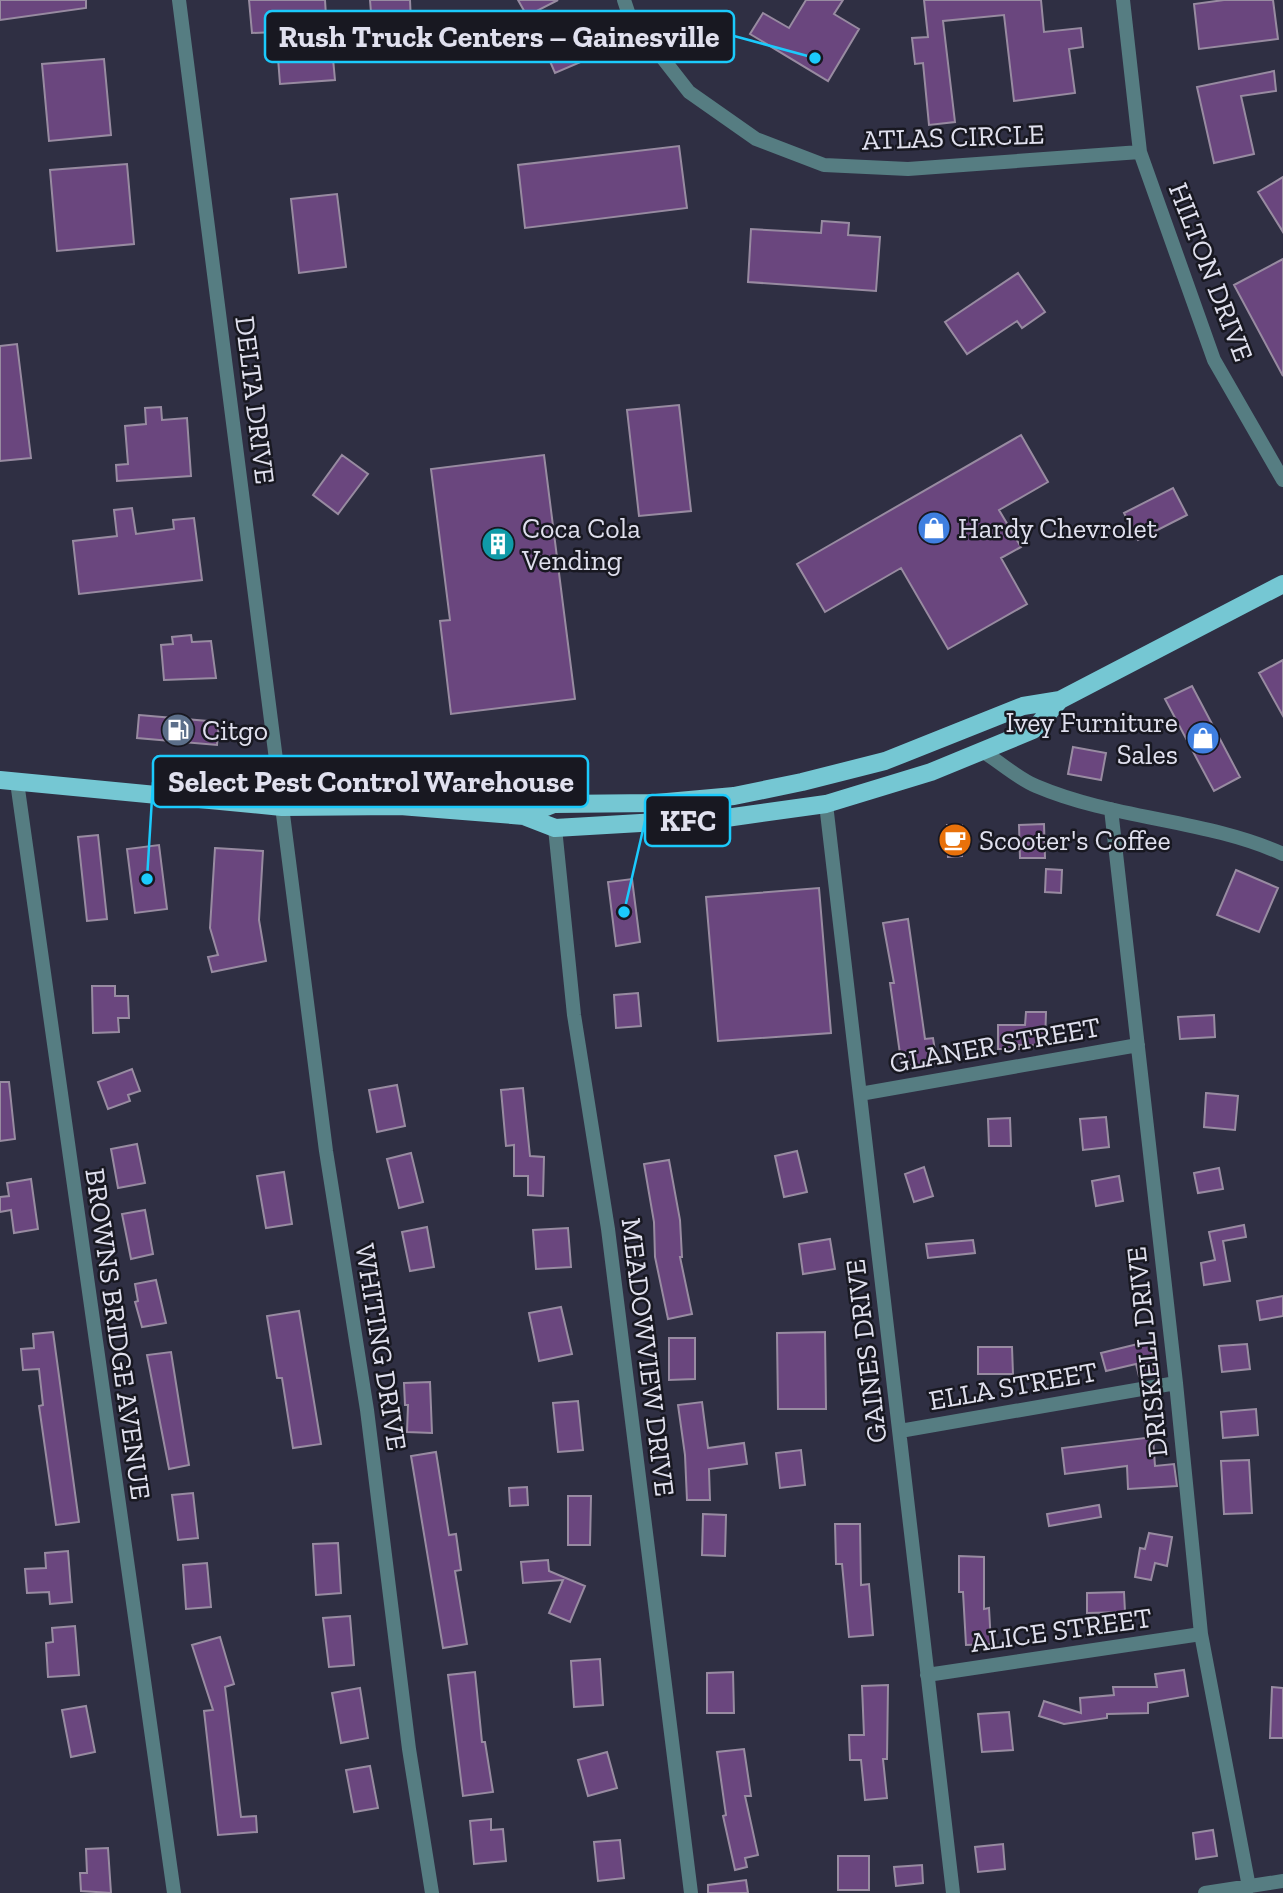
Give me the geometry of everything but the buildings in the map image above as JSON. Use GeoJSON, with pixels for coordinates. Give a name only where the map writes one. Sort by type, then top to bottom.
{"type":"FeatureCollection","features":[{"type":"Feature","properties":{"kind":"main road"},"geometry":{"type":"LineString","coordinates":[[524,816],[554,804],[656,803],[734,796],[884,761],[1023,706],[1060,700],[1283,584]]}},
{"type":"Feature","properties":{"kind":"main road"},"geometry":{"type":"LineString","coordinates":[[8,781],[282,807],[400,806],[524,816],[555,828],[726,818],[826,804],[918,776],[1033,730],[1060,700]]}},
{"type":"Feature","properties":{"kind":"street","name":"DELTA DRIVE"},"geometry":{"type":"LineString","coordinates":[[178,0],[282,807]]}},
{"type":"Feature","properties":{"kind":"street","name":"ATLAS CIRCLE"},"geometry":{"type":"LineString","coordinates":[[624,0],[629,15],[689,92],[756,139],[824,165],[908,169],[1140,152]]}},
{"type":"Feature","properties":{"kind":"street","name":"HILTON DRIVE"},"geometry":{"type":"LineString","coordinates":[[1123,0],[1140,152],[1213,360],[1283,480]]}},
{"type":"Feature","properties":{"kind":"street"},"geometry":{"type":"LineString","coordinates":[[982,751],[1035,785],[1111,809],[1246,838],[1283,855]]}},
{"type":"Feature","properties":{"kind":"street","name":"BROWNS BRIDGE AVENUE"},"geometry":{"type":"LineString","coordinates":[[8,781],[174,1893]]}},
{"type":"Feature","properties":{"kind":"street","name":"GAINES DRIVE"},"geometry":{"type":"LineString","coordinates":[[826,804],[953,1893]]}},
{"type":"Feature","properties":{"kind":"street","name":"WHITING DRIVE"},"geometry":{"type":"LineString","coordinates":[[282,807],[326,1152],[367,1410],[409,1749],[432,1893]]}},
{"type":"Feature","properties":{"kind":"street","name":"DRISKELL DRIVE"},"geometry":{"type":"LineString","coordinates":[[1111,809],[1176,1383],[1201,1634],[1250,1887]]}},
{"type":"Feature","properties":{"kind":"street","name":"MEADOWVIEW DRIVE"},"geometry":{"type":"LineString","coordinates":[[555,828],[574,1015],[608,1229],[691,1893]]}},
{"type":"Feature","properties":{"kind":"street","name":"GLANER STREET"},"geometry":{"type":"LineString","coordinates":[[860,1094],[1138,1045]]}},
{"type":"Feature","properties":{"kind":"street","name":"ELLA STREET"},"geometry":{"type":"LineString","coordinates":[[900,1431],[1176,1383]]}},
{"type":"Feature","properties":{"kind":"street","name":"ALICE STREET"},"geometry":{"type":"LineString","coordinates":[[927,1675],[1201,1634]]}},
{"type":"Feature","properties":{"kind":"street"},"geometry":{"type":"LineString","coordinates":[[1205,1893],[1283,1881]]}},
{"type":"Feature","properties":{"kind":"place","name":"Rush Truck Centers – Gainesville"},"geometry":{"type":"Point","coordinates":[815,58]}},
{"type":"Feature","properties":{"kind":"place","name":"Hardy Chevrolet"},"geometry":{"type":"Point","coordinates":[934,528]}},
{"type":"Feature","properties":{"kind":"place","name":"Coca Cola Vending"},"geometry":{"type":"Point","coordinates":[498,544]}},
{"type":"Feature","properties":{"kind":"place","name":"Citgo"},"geometry":{"type":"Point","coordinates":[178,730]}},
{"type":"Feature","properties":{"kind":"place","name":"Ivey Furniture Sales"},"geometry":{"type":"Point","coordinates":[1203,738]}},
{"type":"Feature","properties":{"kind":"place","name":"Scooter's Coffee"},"geometry":{"type":"Point","coordinates":[955,840]}},
{"type":"Feature","properties":{"kind":"place","name":"Select Pest Control Warehouse"},"geometry":{"type":"Point","coordinates":[147,879]}},
{"type":"Feature","properties":{"kind":"place","name":"KFC"},"geometry":{"type":"Point","coordinates":[624,912]}}]}
